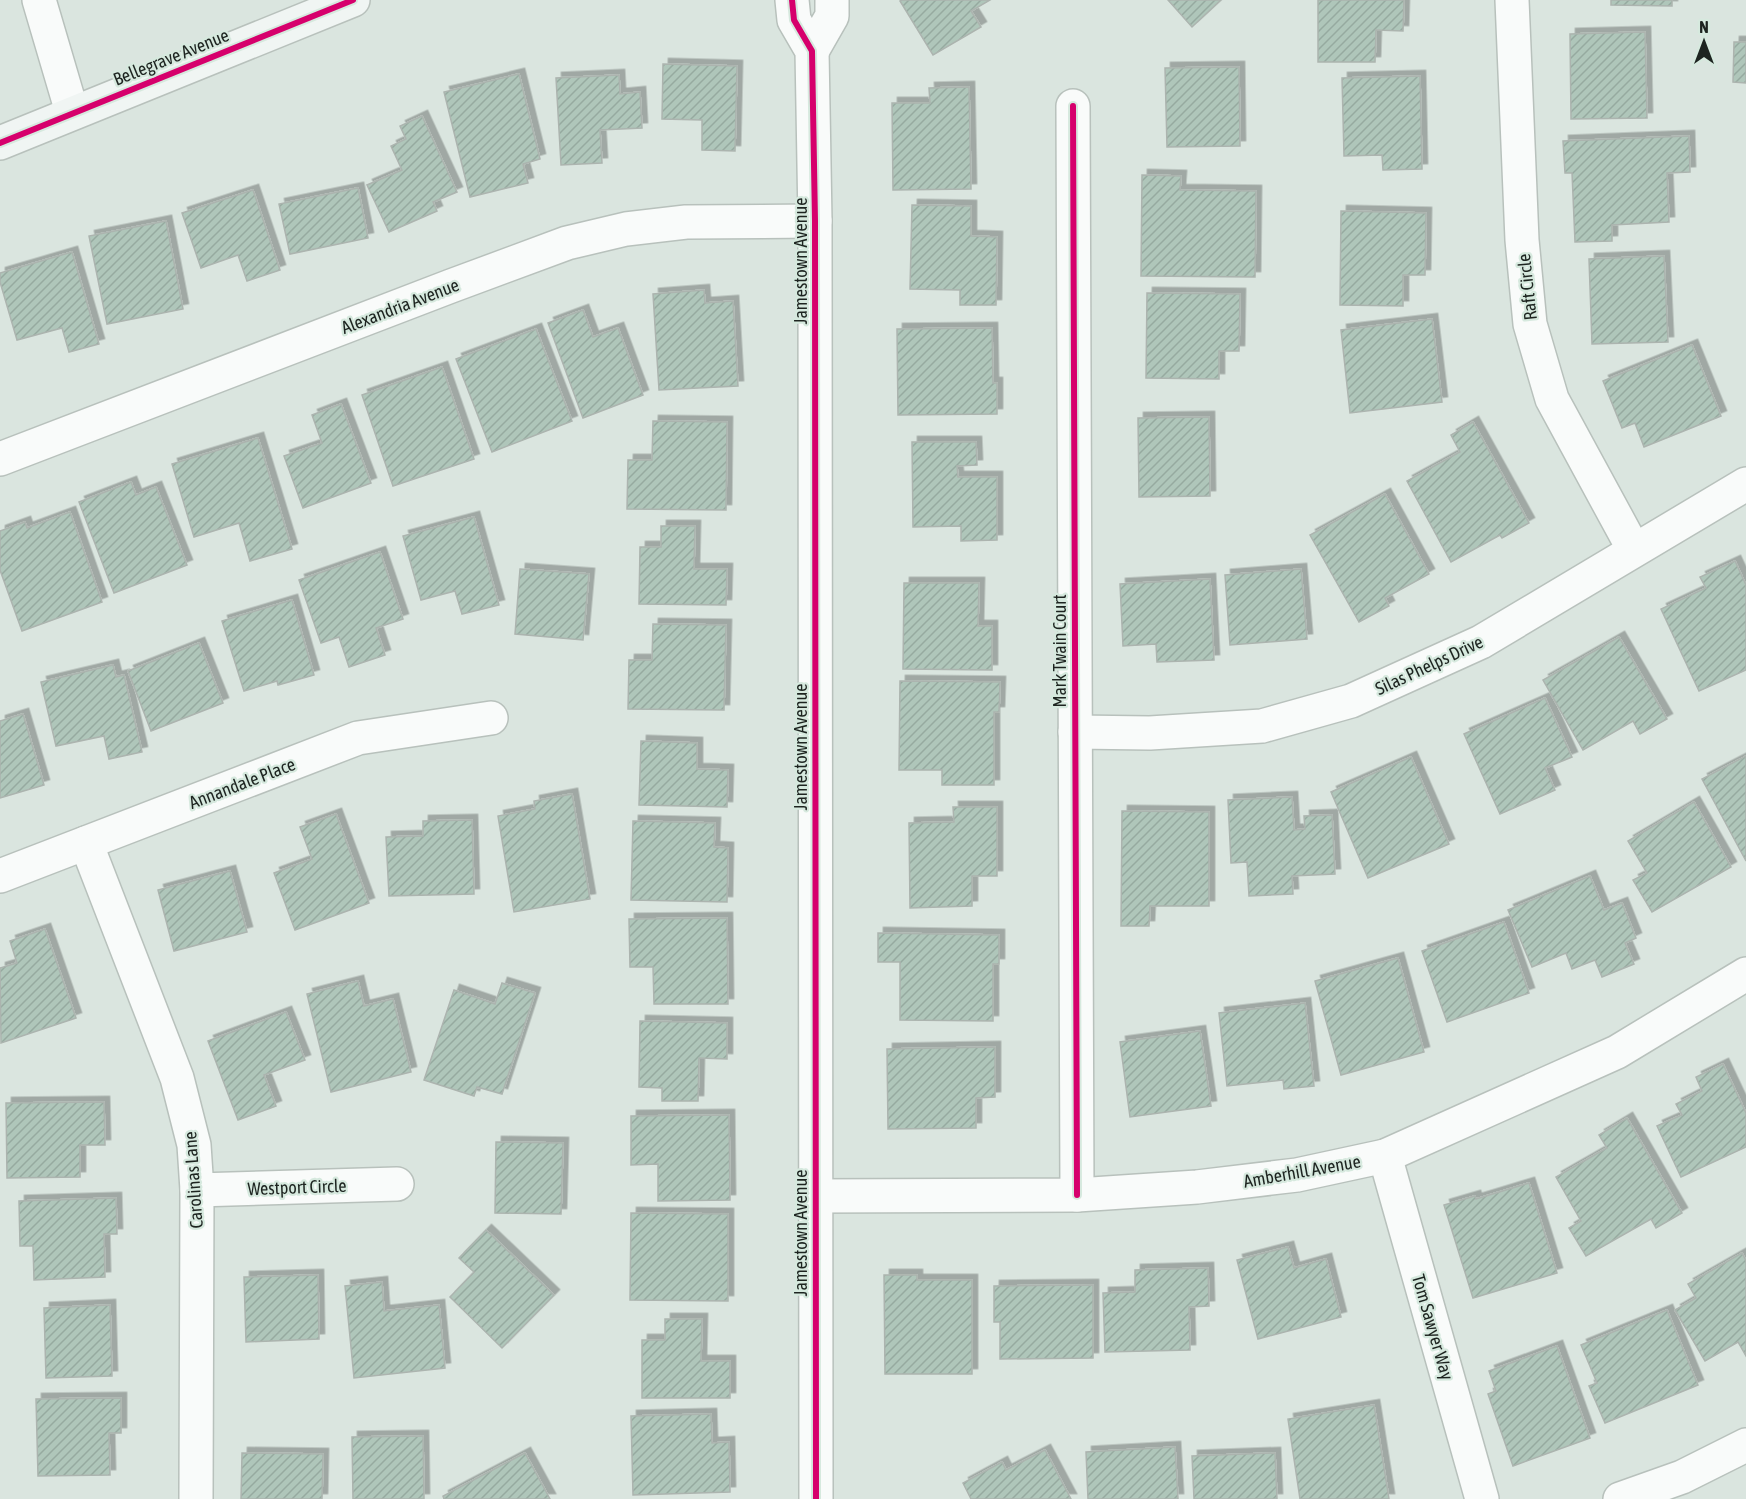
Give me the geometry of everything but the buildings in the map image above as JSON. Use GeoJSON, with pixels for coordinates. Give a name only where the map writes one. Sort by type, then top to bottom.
{"type":"FeatureCollection","features":[{"type":"Feature","properties":{"kind":"main road","name":"Bellegrave Avenue"},"geometry":{"type":"LineString","coordinates":[[0,143],[353,0]]}},
{"type":"Feature","properties":{"kind":"street"},"geometry":{"type":"LineString","coordinates":[[39,0],[72,112]]}},
{"type":"Feature","properties":{"kind":"street","name":"Jamestown Avenue"},"geometry":{"type":"LineString","coordinates":[[792,0],[794,20],[812,51],[815,221],[816,1499]]}},
{"type":"Feature","properties":{"kind":"street"},"geometry":{"type":"LineString","coordinates":[[812,51],[832,16],[832,0]]}},
{"type":"Feature","properties":{"kind":"street","name":"Raft Circle"},"geometry":{"type":"LineString","coordinates":[[1512,0],[1522,240],[1530,324],[1552,399],[1634,550]]}},
{"type":"Feature","properties":{"kind":"street","name":"Mark Twain Court"},"geometry":{"type":"LineString","coordinates":[[1073,106],[1077,1196]]}},
{"type":"Feature","properties":{"kind":"street","name":"Alexandria Avenue"},"geometry":{"type":"LineString","coordinates":[[0,459],[567,243],[626,229],[686,222],[815,221]]}},
{"type":"Feature","properties":{"kind":"street","name":"Silas Phelps Drive"},"geometry":{"type":"LineString","coordinates":[[1075,732],[1150,734],[1262,726],[1351,701],[1481,642],[1746,484]]}},
{"type":"Feature","properties":{"kind":"street","name":"Annandale Place"},"geometry":{"type":"LineString","coordinates":[[0,876],[358,738],[491,718]]}},
{"type":"Feature","properties":{"kind":"street","name":"Carolinas Lane"},"geometry":{"type":"LineString","coordinates":[[86,843],[177,1078],[194,1145],[197,1190],[196,1499]]}},
{"type":"Feature","properties":{"kind":"street","name":"Amberhill Avenue"},"geometry":{"type":"LineString","coordinates":[[815,1196],[1077,1196],[1197,1187],[1298,1176],[1384,1156],[1617,1052],[1746,974]]}},
{"type":"Feature","properties":{"kind":"street","name":"Tom Sawyer Way"},"geometry":{"type":"LineString","coordinates":[[1384,1156],[1482,1499]]}},
{"type":"Feature","properties":{"kind":"street","name":"Westport Circle"},"geometry":{"type":"LineString","coordinates":[[197,1190],[397,1184]]}},
{"type":"Feature","properties":{"kind":"street"},"geometry":{"type":"LineString","coordinates":[[1620,1499],[1682,1477],[1746,1445]]}},
{"type":"Feature","properties":{"kind":"cycle path"},"geometry":{"type":"LineString","coordinates":[[0,143],[353,0]]}},
{"type":"Feature","properties":{"kind":"cycle path"},"geometry":{"type":"LineString","coordinates":[[792,0],[794,20],[812,51],[815,221],[816,1499]]}},
{"type":"Feature","properties":{"kind":"cycle path"},"geometry":{"type":"LineString","coordinates":[[1073,106],[1077,1195]]}}]}
